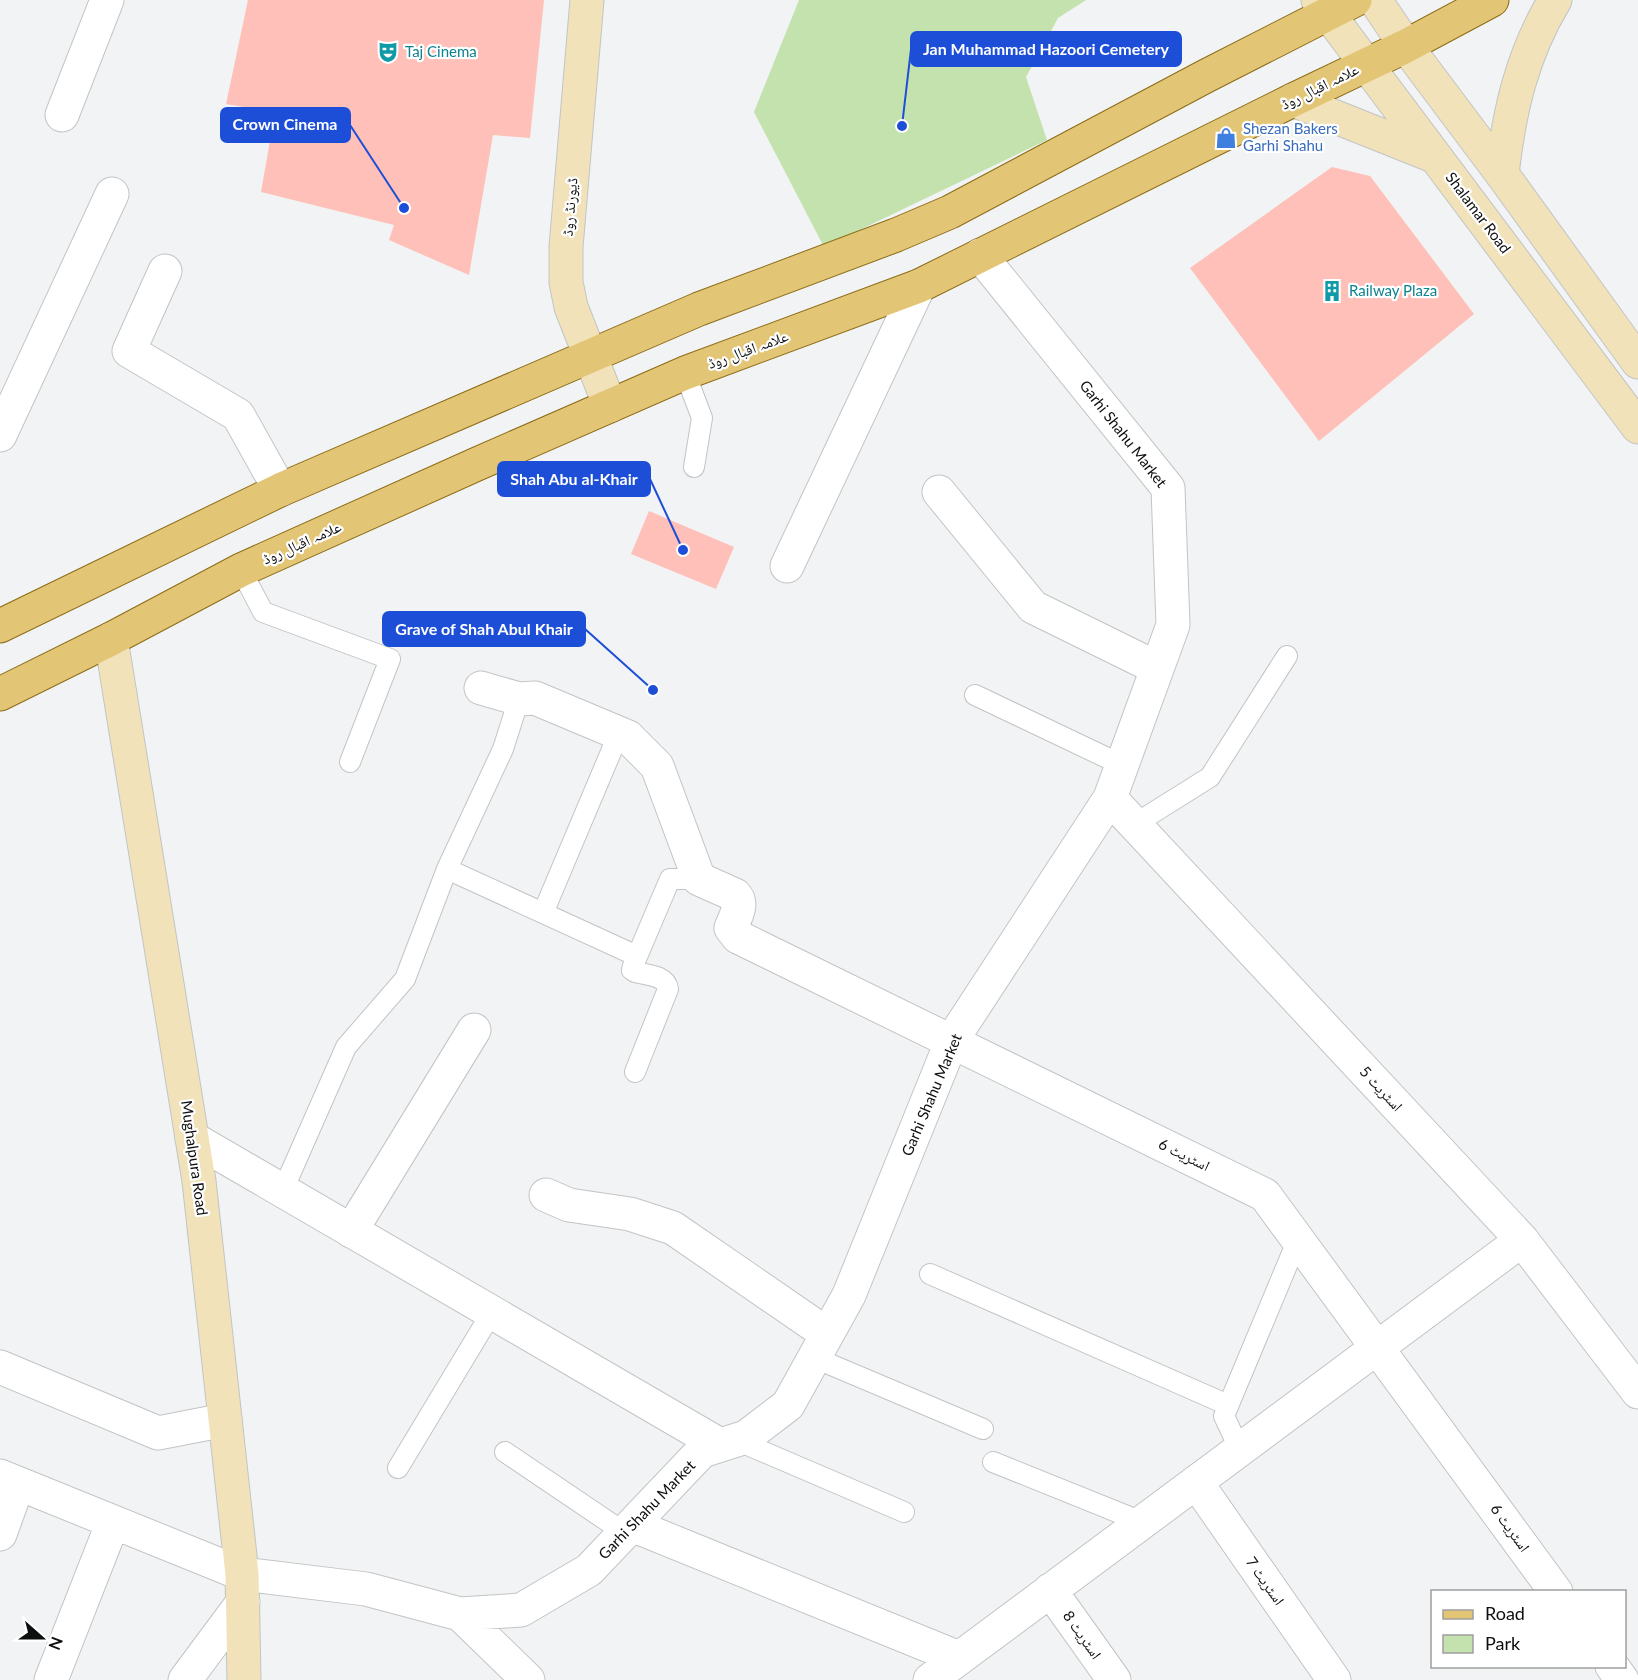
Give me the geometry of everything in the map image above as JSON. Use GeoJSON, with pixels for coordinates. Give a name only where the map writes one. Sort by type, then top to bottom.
{"type":"FeatureCollection","features":[{"type":"Feature","properties":{"kind":"main road","name":"ڈیورنڈ روڈ"},"geometry":{"type":"LineString","coordinates":[[587,0],[566,247],[566,282],[571,307],[610,406]]}},
{"type":"Feature","properties":{"kind":"main road"},"geometry":{"type":"LineString","coordinates":[[1376,0],[1406,46],[1638,362]]}},
{"type":"Feature","properties":{"kind":"main road","name":"علامہ اقبال روڈ"},"geometry":{"type":"LineString","coordinates":[[0,694],[111,639],[241,570],[610,406],[685,373],[920,286],[1406,46],[1492,0]]}},
{"type":"Feature","properties":{"kind":"main road"},"geometry":{"type":"LineString","coordinates":[[1502,174],[1507,128],[1526,58],[1555,0]]}},
{"type":"Feature","properties":{"kind":"main road"},"geometry":{"type":"LineString","coordinates":[[2,622],[280,490],[699,309],[896,235],[950,212],[1333,4]]}},
{"type":"Feature","properties":{"kind":"main road","name":"Shalamar Road"},"geometry":{"type":"LineString","coordinates":[[1333,4],[1367,65],[1638,427]]}},
{"type":"Feature","properties":{"kind":"main road"},"geometry":{"type":"LineString","coordinates":[[1293,100],[1436,157]]}},
{"type":"Feature","properties":{"kind":"main road","name":"Mughalpura Road"},"geometry":{"type":"LineString","coordinates":[[111,639],[199,1181],[243,1588],[244,1680]]}},
{"type":"Feature","properties":{"kind":"street"},"geometry":{"type":"LineString","coordinates":[[62,115],[107,0]]}},
{"type":"Feature","properties":{"kind":"street"},"geometry":{"type":"LineString","coordinates":[[0,435],[111,194]]}},
{"type":"Feature","properties":{"kind":"street","name":"Garhi Shahu Market"},"geometry":{"type":"LineString","coordinates":[[9,1480],[113,1522],[243,1588],[366,1589],[460,1614],[521,1610],[589,1570],[702,1451],[746,1437],[788,1406],[849,1295],[952,1040],[1110,798],[1173,625],[1168,488],[980,255]]}},
{"type":"Feature","properties":{"kind":"street"},"geometry":{"type":"LineString","coordinates":[[165,271],[129,351],[238,415],[280,490]]}},
{"type":"Feature","properties":{"kind":"street"},"geometry":{"type":"LineString","coordinates":[[787,566],[920,286]]}},
{"type":"Feature","properties":{"kind":"street"},"geometry":{"type":"LineString","coordinates":[[939,492],[1033,607],[1157,668]]}},
{"type":"Feature","properties":{"kind":"street"},"geometry":{"type":"LineString","coordinates":[[481,688],[519,699],[535,698],[628,737],[657,766],[699,879]]}},
{"type":"Feature","properties":{"kind":"street","name":"اسٹریٹ 5"},"geometry":{"type":"LineString","coordinates":[[1110,798],[1522,1240],[1638,1392]]}},
{"type":"Feature","properties":{"kind":"street","name":"اسٹریٹ 6"},"geometry":{"type":"LineString","coordinates":[[699,879],[739,899],[740,904],[731,928],[738,937],[1265,1195],[1555,1590]]}},
{"type":"Feature","properties":{"kind":"street"},"geometry":{"type":"LineString","coordinates":[[351,1231],[474,1030]]}},
{"type":"Feature","properties":{"kind":"street"},"geometry":{"type":"LineString","coordinates":[[192,1138],[492,1312],[728,1443]]}},
{"type":"Feature","properties":{"kind":"street"},"geometry":{"type":"LineString","coordinates":[[546,1195],[569,1205],[630,1214],[673,1228],[821,1346]]}},
{"type":"Feature","properties":{"kind":"street"},"geometry":{"type":"LineString","coordinates":[[930,1680],[1522,1240]]}},
{"type":"Feature","properties":{"kind":"street"},"geometry":{"type":"LineString","coordinates":[[0,1367],[158,1433],[225,1420]]}},
{"type":"Feature","properties":{"kind":"street"},"geometry":{"type":"LineString","coordinates":[[0,1534],[9,1480]]}},
{"type":"Feature","properties":{"kind":"street","name":"اسٹریٹ 7"},"geometry":{"type":"LineString","coordinates":[[1196,1482],[1334,1680]]}},
{"type":"Feature","properties":{"kind":"street"},"geometry":{"type":"LineString","coordinates":[[51,1680],[113,1522]]}},
{"type":"Feature","properties":{"kind":"street"},"geometry":{"type":"LineString","coordinates":[[628,1529],[959,1658]]}},
{"type":"Feature","properties":{"kind":"street"},"geometry":{"type":"LineString","coordinates":[[185,1680],[243,1588]]}},
{"type":"Feature","properties":{"kind":"street","name":"اسٹریٹ 8"},"geometry":{"type":"LineString","coordinates":[[1050,1590],[1114,1680]]}},
{"type":"Feature","properties":{"kind":"street"},"geometry":{"type":"LineString","coordinates":[[460,1614],[528,1680]]}},
{"type":"Feature","properties":{"kind":"lane"},"geometry":{"type":"LineString","coordinates":[[685,373],[702,418],[694,467]]}},
{"type":"Feature","properties":{"kind":"lane"},"geometry":{"type":"LineString","coordinates":[[241,570],[263,612],[390,658],[350,762]]}},
{"type":"Feature","properties":{"kind":"lane"},"geometry":{"type":"LineString","coordinates":[[1135,824],[1210,777],[1287,656]]}},
{"type":"Feature","properties":{"kind":"lane"},"geometry":{"type":"LineString","coordinates":[[975,695],[1122,765]]}},
{"type":"Feature","properties":{"kind":"lane"},"geometry":{"type":"LineString","coordinates":[[283,1190],[346,1047],[405,979],[447,868],[503,749],[519,699]]}},
{"type":"Feature","properties":{"kind":"lane"},"geometry":{"type":"LineString","coordinates":[[543,913],[619,733]]}},
{"type":"Feature","properties":{"kind":"lane"},"geometry":{"type":"LineString","coordinates":[[447,868],[637,956]]}},
{"type":"Feature","properties":{"kind":"lane"},"geometry":{"type":"LineString","coordinates":[[635,1072],[668,988],[667,982],[663,979],[632,970],[670,879],[699,879]]}},
{"type":"Feature","properties":{"kind":"lane"},"geometry":{"type":"LineString","coordinates":[[1240,1450],[1224,1416],[1298,1239]]}},
{"type":"Feature","properties":{"kind":"lane"},"geometry":{"type":"LineString","coordinates":[[930,1274],[1228,1405]]}},
{"type":"Feature","properties":{"kind":"lane"},"geometry":{"type":"LineString","coordinates":[[398,1468],[492,1312]]}},
{"type":"Feature","properties":{"kind":"lane"},"geometry":{"type":"LineString","coordinates":[[821,1346],[983,1429]]}},
{"type":"Feature","properties":{"kind":"lane"},"geometry":{"type":"LineString","coordinates":[[728,1443],[904,1512]]}},
{"type":"Feature","properties":{"kind":"lane"},"geometry":{"type":"LineString","coordinates":[[505,1452],[628,1529]]}},
{"type":"Feature","properties":{"kind":"lane"},"geometry":{"type":"LineString","coordinates":[[993,1462],[1142,1522]]}},
{"type":"Feature","properties":{"kind":"green space"},"geometry":{"type":"Polygon","coordinates":[[[799,0],[1086,0],[1058,18],[1026,77],[1047,140],[824,247],[754,112],[799,0]]]}},
{"type":"Feature","properties":{"kind":"building","name":"Taj Cinema"},"geometry":{"type":"Polygon","coordinates":[[[248,0],[544,0],[530,138],[493,135],[469,275],[389,240],[394,225],[261,192],[275,112],[226,104],[248,0]]]}},
{"type":"Feature","properties":{"kind":"building","name":"Railway Plaza"},"geometry":{"type":"Polygon","coordinates":[[[1332,167],[1370,176],[1474,314],[1319,441],[1190,268],[1332,167]]]}},
{"type":"Feature","properties":{"kind":"building"},"geometry":{"type":"Polygon","coordinates":[[[649,511],[734,547],[716,589],[631,554],[649,511]]]}},
{"type":"Feature","properties":{"kind":"place","name":"Taj Cinema"},"geometry":{"type":"Point","coordinates":[388,52]}},
{"type":"Feature","properties":{"kind":"place","name":"Jan Muhammad Hazoori Cemetery"},"geometry":{"type":"Point","coordinates":[902,126]}},
{"type":"Feature","properties":{"kind":"place","name":"Shezan Bakers Garhi Shahu"},"geometry":{"type":"Point","coordinates":[1226,138]}},
{"type":"Feature","properties":{"kind":"place","name":"Crown Cinema"},"geometry":{"type":"Point","coordinates":[404,208]}},
{"type":"Feature","properties":{"kind":"place","name":"Railway Plaza"},"geometry":{"type":"Point","coordinates":[1332,291]}},
{"type":"Feature","properties":{"kind":"place","name":"Shah Abu al-Khair"},"geometry":{"type":"Point","coordinates":[683,550]}},
{"type":"Feature","properties":{"kind":"place","name":"Grave of Shah Abul Khair"},"geometry":{"type":"Point","coordinates":[653,690]}}]}
